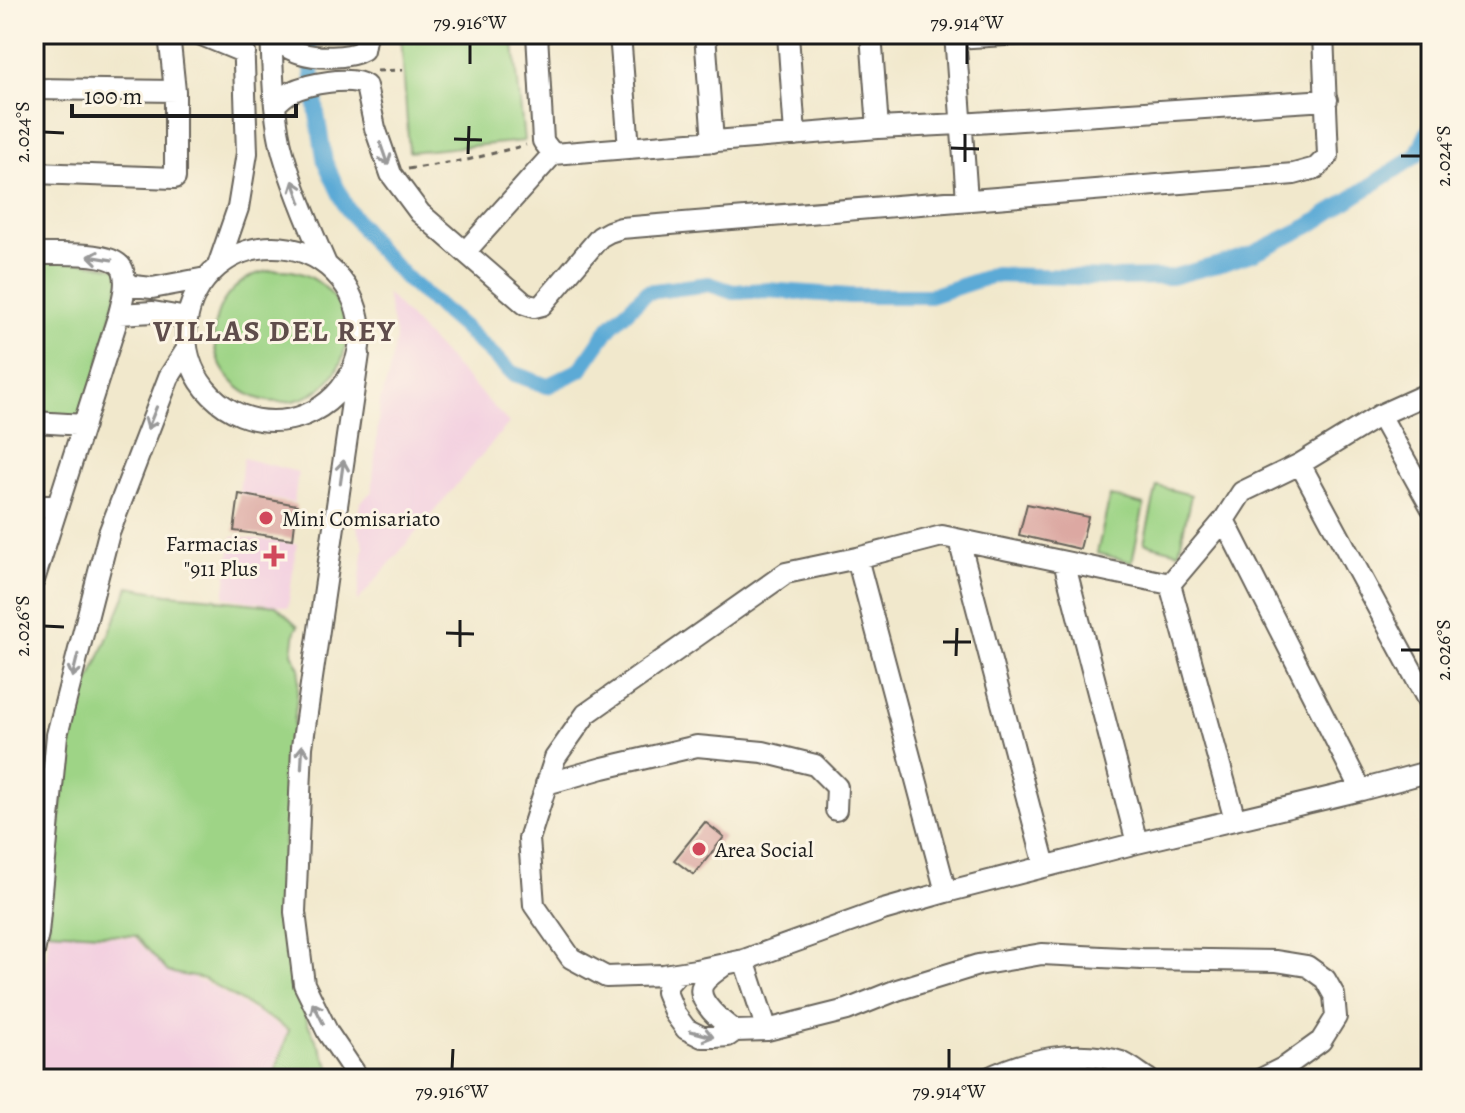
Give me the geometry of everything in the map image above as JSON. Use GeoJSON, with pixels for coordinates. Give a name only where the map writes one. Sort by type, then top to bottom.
{"type":"FeatureCollection","features":[{"type":"Feature","properties":{"kind":"street"},"geometry":{"type":"LineString","coordinates":[[34,173],[175,178],[174,34]]}},
{"type":"Feature","properties":{"kind":"street"},"geometry":{"type":"LineString","coordinates":[[199,34],[244,43],[247,153],[238,208],[212,272],[194,297],[187,318],[187,349],[197,377],[216,400],[241,415],[271,421],[300,417],[327,403],[347,381],[359,354]]}},
{"type":"Feature","properties":{"kind":"street"},"geometry":{"type":"LineString","coordinates":[[271,36],[296,52],[341,56],[363,50],[366,34]]}},
{"type":"Feature","properties":{"kind":"street"},"geometry":{"type":"LineString","coordinates":[[465,252],[548,147],[537,34]]}},
{"type":"Feature","properties":{"kind":"street"},"geometry":{"type":"LineString","coordinates":[[620,34],[629,148]]}},
{"type":"Feature","properties":{"kind":"street"},"geometry":{"type":"LineString","coordinates":[[705,34],[713,142]]}},
{"type":"Feature","properties":{"kind":"street"},"geometry":{"type":"LineString","coordinates":[[788,34],[795,135]]}},
{"type":"Feature","properties":{"kind":"street"},"geometry":{"type":"LineString","coordinates":[[871,34],[878,128]]}},
{"type":"Feature","properties":{"kind":"street"},"geometry":{"type":"LineString","coordinates":[[967,200],[955,36],[1022,34]]}},
{"type":"Feature","properties":{"kind":"street"},"geometry":{"type":"LineString","coordinates":[[276,104],[294,90],[311,85],[360,81],[366,86],[375,128],[391,174],[420,213],[525,304],[534,307],[542,305],[600,237],[621,228],[1294,174],[1316,168],[1328,156],[1323,34]]}},
{"type":"Feature","properties":{"kind":"street"},"geometry":{"type":"LineString","coordinates":[[271,36],[282,151],[307,222],[326,264],[343,282],[355,304],[361,329],[302,747],[295,912],[304,984],[328,1033],[359,1079]]}},
{"type":"Feature","properties":{"kind":"street"},"geometry":{"type":"LineString","coordinates":[[34,89],[175,91]]}},
{"type":"Feature","properties":{"kind":"street"},"geometry":{"type":"LineString","coordinates":[[548,147],[629,148],[878,128],[1327,100]]}},
{"type":"Feature","properties":{"kind":"street"},"geometry":{"type":"LineString","coordinates":[[125,285],[152,288],[212,272],[243,252],[271,247],[300,251],[326,264]]}},
{"type":"Feature","properties":{"kind":"street"},"geometry":{"type":"LineString","coordinates":[[34,254],[100,256],[115,260],[123,269],[125,285],[119,314],[34,580]]}},
{"type":"Feature","properties":{"kind":"street"},"geometry":{"type":"LineString","coordinates":[[119,314],[153,312],[187,318]]}},
{"type":"Feature","properties":{"kind":"street"},"geometry":{"type":"LineString","coordinates":[[35,939],[57,735],[109,533],[169,377],[187,349]]}},
{"type":"Feature","properties":{"kind":"street"},"geometry":{"type":"LineString","coordinates":[[1170,584],[1224,520],[1242,492],[1300,464],[1380,415],[1431,392]]}},
{"type":"Feature","properties":{"kind":"street"},"geometry":{"type":"LineString","coordinates":[[1380,415],[1431,507]]}},
{"type":"Feature","properties":{"kind":"street"},"geometry":{"type":"LineString","coordinates":[[34,422],[84,425]]}},
{"type":"Feature","properties":{"kind":"street"},"geometry":{"type":"LineString","coordinates":[[1300,464],[1431,706]]}},
{"type":"Feature","properties":{"kind":"street"},"geometry":{"type":"LineString","coordinates":[[34,506],[57,506]]}},
{"type":"Feature","properties":{"kind":"street"},"geometry":{"type":"LineString","coordinates":[[1224,520],[1361,790]]}},
{"type":"Feature","properties":{"kind":"street"},"geometry":{"type":"LineString","coordinates":[[1170,584],[942,536],[786,573],[586,714],[555,758],[529,839],[534,905],[571,958],[606,977],[678,973],[735,962],[883,910],[946,892],[1431,771]]}},
{"type":"Feature","properties":{"kind":"street"},"geometry":{"type":"LineString","coordinates":[[959,540],[1045,866]]}},
{"type":"Feature","properties":{"kind":"street"},"geometry":{"type":"LineString","coordinates":[[857,558],[946,892]]}},
{"type":"Feature","properties":{"kind":"street"},"geometry":{"type":"LineString","coordinates":[[1064,562],[1137,843]]}},
{"type":"Feature","properties":{"kind":"street"},"geometry":{"type":"LineString","coordinates":[[1170,584],[1235,820]]}},
{"type":"Feature","properties":{"kind":"street"},"geometry":{"type":"LineString","coordinates":[[546,784],[697,746],[763,752],[815,765],[837,787],[836,810]]}},
{"type":"Feature","properties":{"kind":"street"},"geometry":{"type":"LineString","coordinates":[[678,973],[668,984],[666,992],[675,1014],[686,1029],[702,1037],[728,1036],[735,1031],[767,1030],[847,1010],[897,990],[978,965],[1042,954],[1276,961],[1307,966],[1325,979],[1334,995],[1336,1017],[1321,1041],[1285,1067],[1261,1079]]}},
{"type":"Feature","properties":{"kind":"street"},"geometry":{"type":"LineString","coordinates":[[735,962],[767,1030]]}},
{"type":"Feature","properties":{"kind":"street"},"geometry":{"type":"LineString","coordinates":[[735,962],[703,983],[702,991],[715,1016],[735,1031]]}},
{"type":"Feature","properties":{"kind":"street"},"geometry":{"type":"LineString","coordinates":[[986,1079],[1045,1059],[1085,1055],[1123,1063],[1148,1079]]}},
{"type":"Feature","properties":{"kind":"path"},"geometry":{"type":"LineString","coordinates":[[401,170],[548,147]]}},
{"type":"Feature","properties":{"kind":"shaded area"},"geometry":{"type":"Polygon","coordinates":[[[386,293],[509,423],[357,602],[364,546],[355,521],[361,502],[372,491],[380,401],[396,338],[386,293]]]}},
{"type":"Feature","properties":{"kind":"shaded area"},"geometry":{"type":"Polygon","coordinates":[[[243,458],[298,472],[294,503],[239,493],[243,458]]]}},
{"type":"Feature","properties":{"kind":"shaded area"},"geometry":{"type":"Polygon","coordinates":[[[232,536],[297,544],[288,607],[224,597],[232,536]]]}},
{"type":"Feature","properties":{"kind":"shaded area"},"geometry":{"type":"Polygon","coordinates":[[[49,932],[135,938],[168,973],[203,981],[287,1031],[271,1079],[34,1078],[34,1047],[40,1033],[49,932]]]}},
{"type":"Feature","properties":{"kind":"green space"},"geometry":{"type":"Polygon","coordinates":[[[513,34],[524,141],[409,152],[401,35],[513,34]]]}},
{"type":"Feature","properties":{"kind":"green space"},"geometry":{"type":"Polygon","coordinates":[[[34,254],[123,269],[84,425],[34,422],[34,254]]]}},
{"type":"Feature","properties":{"kind":"green space"},"geometry":{"type":"Polygon","coordinates":[[[280,270],[305,275],[327,289],[341,311],[346,336],[341,361],[327,383],[305,397],[280,402],[255,397],[233,383],[219,361],[214,336],[219,311],[233,289],[255,275],[280,270]]]}},
{"type":"Feature","properties":{"kind":"green space"},"geometry":{"type":"Polygon","coordinates":[[[1157,486],[1191,495],[1179,552],[1144,543],[1157,486]]]}},
{"type":"Feature","properties":{"kind":"green space"},"geometry":{"type":"Polygon","coordinates":[[[1110,496],[1144,505],[1132,562],[1097,553],[1110,496]]]}},
{"type":"Feature","properties":{"kind":"green space"},"geometry":{"type":"Polygon","coordinates":[[[129,587],[276,606],[298,626],[292,653],[300,668],[280,900],[284,944],[296,986],[308,1024],[336,1079],[273,1079],[289,1030],[204,979],[168,972],[136,936],[48,931],[70,727],[129,587]]]}},
{"type":"Feature","properties":{"kind":"building","name":"Mini Comisariato"},"geometry":{"type":"Polygon","coordinates":[[[239,494],[297,505],[293,539],[234,531],[239,494]]]}},
{"type":"Feature","properties":{"kind":"building"},"geometry":{"type":"Polygon","coordinates":[[[1027,504],[1088,517],[1080,549],[1019,535],[1027,504]]]}},
{"type":"Feature","properties":{"kind":"building","name":"Area Social"},"geometry":{"type":"Polygon","coordinates":[[[705,822],[724,837],[694,875],[674,860],[705,822]]]}},
{"type":"Feature","properties":{"kind":"waterway"},"geometry":{"type":"LineString","coordinates":[[308,34],[325,162],[346,207],[377,248],[409,281],[512,373],[547,386],[580,370],[610,327],[647,292],[709,284],[733,292],[766,290],[850,296],[930,296],[994,275],[1171,277],[1224,263],[1254,253],[1309,226],[1416,156],[1431,126]]}},
{"type":"Feature","properties":{"kind":"place","name":"Mini Comisariato"},"geometry":{"type":"Point","coordinates":[266,518]}},
{"type":"Feature","properties":{"kind":"place","name":"Farmacias \"911 Plus"},"geometry":{"type":"Point","coordinates":[274,556]}},
{"type":"Feature","properties":{"kind":"place","name":"Area Social"},"geometry":{"type":"Point","coordinates":[699,849]}},
{"type":"Feature","properties":{"kind":"district","name":"VILLAS DEL REY"},"geometry":{"type":"Point","coordinates":[275,331]}}]}
